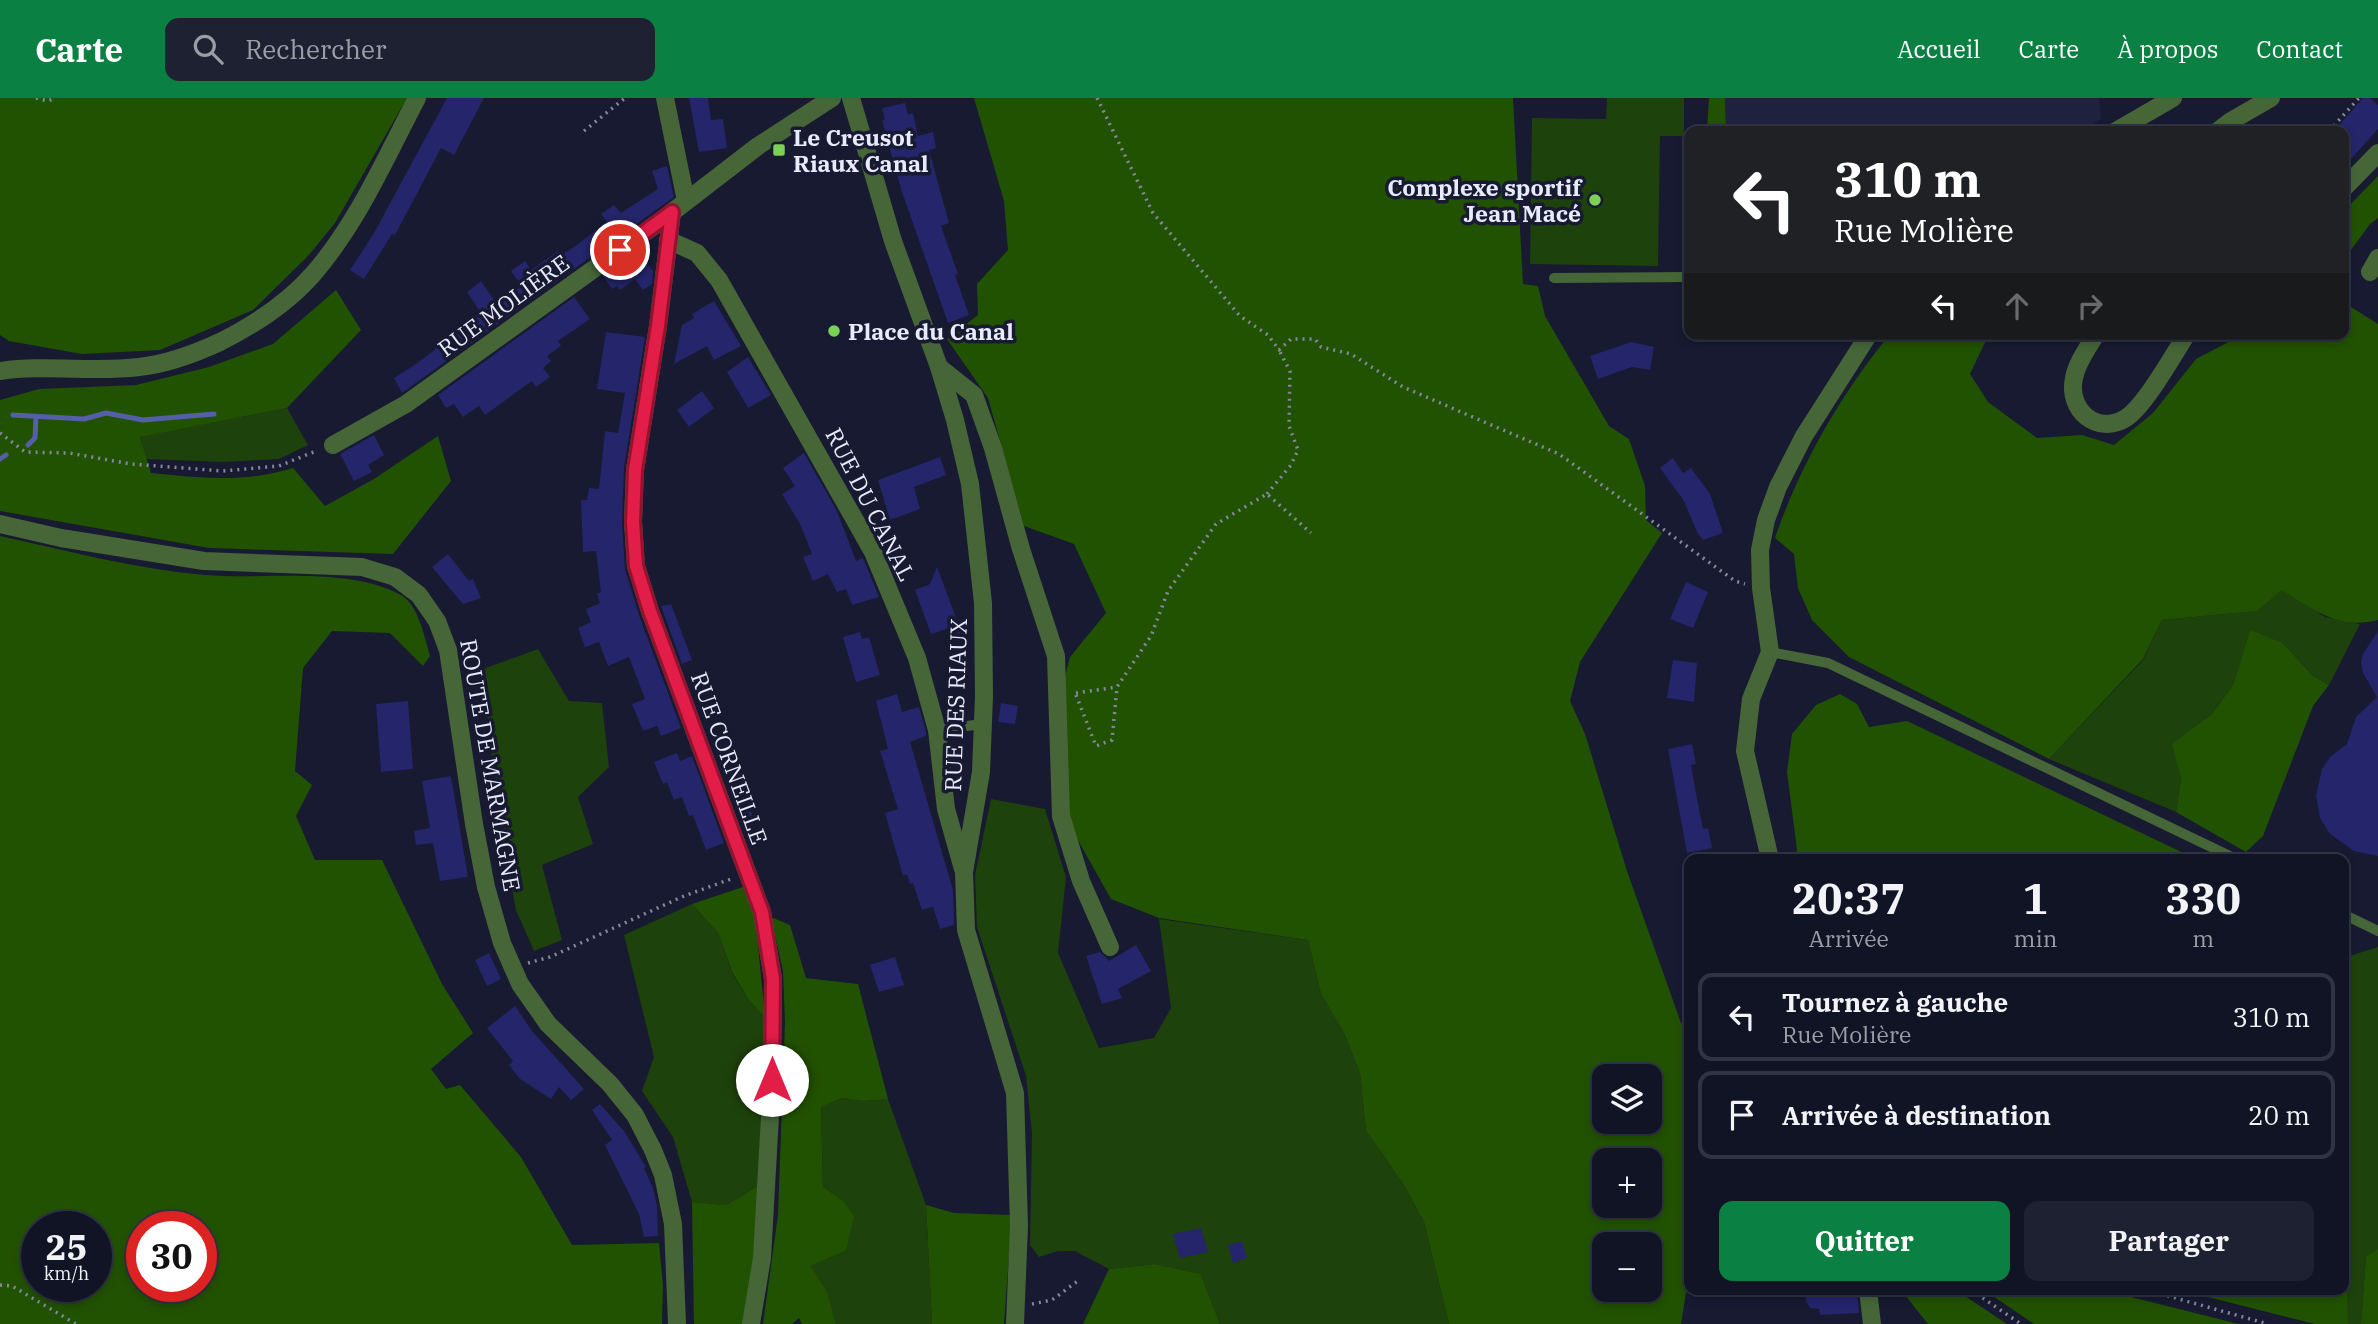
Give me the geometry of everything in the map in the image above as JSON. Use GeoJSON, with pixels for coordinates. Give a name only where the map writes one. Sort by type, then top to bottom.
{"type":"FeatureCollection","features":[{"type":"Feature","properties":{"kind":"street"},"geometry":{"type":"LineString","coordinates":[[0,370],[138,368],[171,362],[245,329],[288,298],[314,273],[349,226],[417,98]]}},
{"type":"Feature","properties":{"kind":"street","name":"RUE CORNEILLE"},"geometry":{"type":"LineString","coordinates":[[665,98],[679,207],[668,240],[635,470],[633,522],[636,566],[650,611],[762,912],[773,979],[772,1080],[762,1258],[751,1324]]}},
{"type":"Feature","properties":{"kind":"street","name":"RUE MOLIÈRE"},"geometry":{"type":"LineString","coordinates":[[332,445],[406,404],[679,207],[758,146],[832,98]]}},
{"type":"Feature","properties":{"kind":"street","name":"RUE DES RIAUX"},"geometry":{"type":"LineString","coordinates":[[851,98],[893,241],[928,342],[940,367],[970,484],[983,603],[982,724],[981,772],[964,872],[965,930],[1015,1093],[1019,1226],[1015,1315]]}},
{"type":"Feature","properties":{"kind":"street"},"geometry":{"type":"LineString","coordinates":[[2125,126],[2173,98]]}},
{"type":"Feature","properties":{"kind":"street"},"geometry":{"type":"LineString","coordinates":[[2225,126],[2271,98]]}},
{"type":"Feature","properties":{"kind":"street"},"geometry":{"type":"LineString","coordinates":[[2349,183],[2378,153]]}},
{"type":"Feature","properties":{"kind":"street","name":"RUE DU CANAL"},"geometry":{"type":"LineString","coordinates":[[668,240],[697,253],[719,280],[873,552],[917,658],[937,730],[946,809],[964,872]]}},
{"type":"Feature","properties":{"kind":"street"},"geometry":{"type":"LineString","coordinates":[[1769,854],[1745,751],[1751,699],[1770,652],[1761,588],[1760,550],[1766,520],[1778,487],[1804,436],[1865,340]]}},
{"type":"Feature","properties":{"kind":"street"},"geometry":{"type":"LineString","coordinates":[[2093,340],[2077,367],[2073,381],[2074,400],[2084,417],[2096,423],[2113,425],[2129,416],[2141,403],[2183,340]]}},
{"type":"Feature","properties":{"kind":"street"},"geometry":{"type":"LineString","coordinates":[[940,367],[974,395],[993,448],[1021,549],[1056,656],[1061,816],[1081,881],[1110,947]]}},
{"type":"Feature","properties":{"kind":"street","name":"ROUTE DE MARMAGNE"},"geometry":{"type":"LineString","coordinates":[[0,524],[61,538],[204,561],[362,568],[394,578],[419,595],[437,621],[448,650],[474,824],[486,887],[502,943],[520,984],[548,1024],[610,1084],[635,1115],[653,1150],[663,1175],[673,1224],[677,1324]]}},
{"type":"Feature","properties":{"kind":"street"},"geometry":{"type":"LineString","coordinates":[[1869,1295],[1872,1324]]}},
{"type":"Feature","properties":{"kind":"lane"},"geometry":{"type":"LineString","coordinates":[[1554,278],[1684,277]]}},
{"type":"Feature","properties":{"kind":"lane"},"geometry":{"type":"LineString","coordinates":[[1770,652],[1828,663],[2226,854]]}},
{"type":"Feature","properties":{"kind":"lane"},"geometry":{"type":"LineString","coordinates":[[937,730],[982,724]]}},
{"type":"Feature","properties":{"kind":"lane"},"geometry":{"type":"LineString","coordinates":[[2349,917],[2378,931]]}},
{"type":"Feature","properties":{"kind":"path"},"geometry":{"type":"LineString","coordinates":[[36,98],[48,101],[55,98]]}},
{"type":"Feature","properties":{"kind":"path"},"geometry":{"type":"LineString","coordinates":[[584,131],[625,98]]}},
{"type":"Feature","properties":{"kind":"path"},"geometry":{"type":"LineString","coordinates":[[1097,98],[1153,213],[1240,316],[1268,335],[1279,350],[1290,371],[1289,426],[1297,450],[1291,465],[1267,494],[1216,524],[1168,591],[1151,636],[1117,687],[1112,740],[1096,746],[1076,693],[1117,687]]}},
{"type":"Feature","properties":{"kind":"path"},"geometry":{"type":"LineString","coordinates":[[2334,126],[2359,98]]}},
{"type":"Feature","properties":{"kind":"path"},"geometry":{"type":"LineString","coordinates":[[1279,350],[1291,339],[1315,339],[1321,347],[1351,354],[1403,387],[1559,454],[1735,582],[1761,588]]}},
{"type":"Feature","properties":{"kind":"path"},"geometry":{"type":"LineString","coordinates":[[0,433],[25,452],[69,453],[131,464],[223,471],[279,466],[332,445]]}},
{"type":"Feature","properties":{"kind":"path"},"geometry":{"type":"LineString","coordinates":[[1267,494],[1311,533]]}},
{"type":"Feature","properties":{"kind":"path"},"geometry":{"type":"LineString","coordinates":[[513,967],[550,957],[684,896],[747,873]]}},
{"type":"Feature","properties":{"kind":"path"},"geometry":{"type":"LineString","coordinates":[[1015,1315],[1052,1300],[1079,1280]]}},
{"type":"Feature","properties":{"kind":"path"},"geometry":{"type":"LineString","coordinates":[[0,1285],[12,1286],[76,1324]]}},
{"type":"Feature","properties":{"kind":"path"},"geometry":{"type":"LineString","coordinates":[[1978,1295],[2021,1324]]}},
{"type":"Feature","properties":{"kind":"path"},"geometry":{"type":"LineString","coordinates":[[2165,1295],[2269,1324]]}},
{"type":"Feature","properties":{"kind":"shaded area"},"geometry":{"type":"Polygon","coordinates":[[[1725,98],[2099,98],[2101,119],[2089,126],[1726,126],[1725,98]]]}},
{"type":"Feature","properties":{"kind":"green space"},"geometry":{"type":"Polygon","coordinates":[[[0,98],[407,98],[335,223],[308,256],[253,310],[160,350],[82,354],[9,341],[0,335],[0,98]]]}},
{"type":"Feature","properties":{"kind":"green space"},"geometry":{"type":"Polygon","coordinates":[[[974,98],[1513,98],[1523,284],[1538,286],[1545,316],[1609,426],[1629,439],[1645,486],[1646,520],[1662,533],[1580,662],[1570,701],[1585,734],[1627,871],[1681,1023],[1684,1023],[1686,1295],[1681,1324],[1449,1324],[1424,1222],[1404,1185],[1366,1131],[1360,1073],[1344,1033],[1321,994],[1308,940],[1159,918],[1111,899],[1066,819],[1061,691],[1070,657],[1106,613],[1074,544],[1024,526],[988,398],[947,339],[978,315],[977,284],[1008,250],[1004,201],[974,98]]]}},
{"type":"Feature","properties":{"kind":"green space","name":"Complexe sportif Jean Macé"},"geometry":{"type":"Polygon","coordinates":[[[1607,98],[1684,98],[1684,136],[1660,136],[1658,266],[1530,264],[1532,118],[1606,119],[1607,98]]]}},
{"type":"Feature","properties":{"kind":"green space"},"geometry":{"type":"Polygon","coordinates":[[[1709,98],[1725,98],[1726,126],[1707,126],[1709,98]]]}},
{"type":"Feature","properties":{"kind":"green space"},"geometry":{"type":"Polygon","coordinates":[[[2378,176],[2378,218],[2370,224],[2349,253],[2349,206],[2378,176]]]}},
{"type":"Feature","properties":{"kind":"green space"},"geometry":{"type":"Polygon","coordinates":[[[336,290],[361,330],[287,408],[140,437],[151,473],[205,478],[240,477],[293,468],[325,506],[374,479],[438,436],[451,481],[393,554],[209,548],[0,511],[0,400],[39,389],[136,385],[209,367],[273,344],[336,290]]]}},
{"type":"Feature","properties":{"kind":"green space"},"geometry":{"type":"Polygon","coordinates":[[[2349,306],[2378,324],[2378,620],[2338,620],[2316,611],[2282,590],[2257,611],[2162,620],[2143,659],[2049,759],[1849,657],[1812,620],[1798,588],[1794,554],[1775,538],[1809,457],[1855,381],[1885,340],[1986,340],[1970,374],[1988,402],[2037,438],[2082,435],[2114,445],[2153,413],[2196,359],[2232,340],[2349,340],[2349,306]]]}},
{"type":"Feature","properties":{"kind":"green space"},"geometry":{"type":"Polygon","coordinates":[[[287,408],[308,445],[279,459],[224,462],[146,459],[140,436],[287,408]]]}},
{"type":"Feature","properties":{"kind":"green space"},"geometry":{"type":"Polygon","coordinates":[[[0,536],[102,559],[205,575],[305,576],[356,580],[380,586],[407,599],[423,631],[430,656],[423,666],[390,633],[332,631],[303,668],[295,771],[312,785],[296,816],[315,860],[382,860],[442,984],[473,1033],[431,1069],[446,1089],[460,1085],[521,1157],[572,1245],[659,1243],[663,1286],[662,1324],[0,1324],[0,536]]]}},
{"type":"Feature","properties":{"kind":"green space"},"geometry":{"type":"Polygon","coordinates":[[[2282,589],[2325,617],[2360,624],[2329,685],[2312,675],[2283,643],[2250,631],[2233,685],[2212,714],[2173,744],[2181,779],[2176,812],[2049,759],[2143,660],[2162,620],[2257,611],[2282,589]]]}},
{"type":"Feature","properties":{"kind":"green space"},"geometry":{"type":"Polygon","coordinates":[[[2250,630],[2283,643],[2312,675],[2329,685],[2313,706],[2263,836],[2246,852],[2176,812],[2181,779],[2172,744],[2212,714],[2233,685],[2250,630]]]}},
{"type":"Feature","properties":{"kind":"green space"},"geometry":{"type":"Polygon","coordinates":[[[538,649],[569,701],[602,703],[609,767],[578,797],[593,844],[542,865],[562,940],[534,951],[516,910],[496,802],[483,669],[538,649]]]}},
{"type":"Feature","properties":{"kind":"green space"},"geometry":{"type":"Polygon","coordinates":[[[1840,694],[1857,704],[1869,727],[1907,721],[2186,854],[1796,854],[1787,772],[1792,734],[1816,705],[1840,694]]]}},
{"type":"Feature","properties":{"kind":"green space"},"geometry":{"type":"Polygon","coordinates":[[[991,799],[1045,809],[1066,877],[1058,953],[1099,1048],[1154,1038],[1171,1008],[1159,919],[1308,940],[1321,994],[1344,1033],[1360,1073],[1366,1131],[1404,1185],[1424,1222],[1449,1324],[1220,1324],[1199,1274],[1155,1264],[1109,1269],[1075,1251],[1058,1251],[1039,1257],[1030,1245],[1032,1133],[1026,1076],[977,927],[975,875],[991,799]]]}},
{"type":"Feature","properties":{"kind":"green space"},"geometry":{"type":"Polygon","coordinates":[[[743,887],[755,913],[765,1018],[749,1000],[733,974],[718,933],[692,904],[743,887]]]}},
{"type":"Feature","properties":{"kind":"green space"},"geometry":{"type":"Polygon","coordinates":[[[692,904],[718,933],[733,975],[765,1018],[758,1186],[726,1205],[692,1202],[673,1137],[642,1091],[654,1057],[624,935],[692,904]]]}},
{"type":"Feature","properties":{"kind":"green space"},"geometry":{"type":"Polygon","coordinates":[[[771,917],[790,925],[806,978],[858,984],[888,1099],[864,1101],[841,1098],[821,1107],[823,1187],[842,1200],[854,1216],[846,1251],[810,1266],[827,1291],[836,1324],[802,1324],[799,1318],[792,1324],[763,1324],[778,1215],[785,1022],[783,971],[771,917]]]}},
{"type":"Feature","properties":{"kind":"green space"},"geometry":{"type":"Polygon","coordinates":[[[2378,947],[2378,1249],[2366,1256],[2361,1324],[2348,1324],[2349,956],[2378,947]]]}},
{"type":"Feature","properties":{"kind":"green space"},"geometry":{"type":"Polygon","coordinates":[[[841,1098],[864,1101],[888,1099],[926,1205],[932,1324],[836,1324],[827,1291],[809,1266],[846,1251],[842,1200],[823,1187],[821,1106],[841,1098]]]}},
{"type":"Feature","properties":{"kind":"green space"},"geometry":{"type":"Polygon","coordinates":[[[758,1186],[757,1259],[745,1324],[694,1324],[692,1202],[726,1205],[758,1186]]]}},
{"type":"Feature","properties":{"kind":"green space"},"geometry":{"type":"Polygon","coordinates":[[[926,1205],[954,1213],[1012,1215],[1004,1324],[932,1324],[926,1205]]]}},
{"type":"Feature","properties":{"kind":"green space"},"geometry":{"type":"Polygon","coordinates":[[[2378,1249],[2378,1324],[2361,1324],[2366,1256],[2378,1249]]]}},
{"type":"Feature","properties":{"kind":"green space"},"geometry":{"type":"Polygon","coordinates":[[[1155,1264],[1200,1274],[1220,1324],[1083,1324],[1109,1269],[1155,1264]]]}},
{"type":"Feature","properties":{"kind":"green space"},"geometry":{"type":"Polygon","coordinates":[[[1905,1295],[1964,1295],[2007,1324],[1928,1324],[1905,1295]]]}},
{"type":"Feature","properties":{"kind":"green space"},"geometry":{"type":"Polygon","coordinates":[[[1991,1295],[2123,1295],[2239,1324],[2034,1324],[1991,1295]]]}},
{"type":"Feature","properties":{"kind":"green space"},"geometry":{"type":"Polygon","coordinates":[[[2200,1295],[2348,1295],[2348,1324],[2315,1324],[2200,1295]]]}},
{"type":"Feature","properties":{"kind":"building"},"geometry":{"type":"Polygon","coordinates":[[[447,98],[484,98],[454,155],[441,148],[395,235],[392,234],[364,279],[350,270],[374,233],[447,98]]]}},
{"type":"Feature","properties":{"kind":"building"},"geometry":{"type":"Polygon","coordinates":[[[689,98],[708,98],[711,120],[723,119],[727,148],[699,152],[689,98]]]}},
{"type":"Feature","properties":{"kind":"building"},"geometry":{"type":"Polygon","coordinates":[[[2363,98],[2370,98],[2378,105],[2378,129],[2349,161],[2349,126],[2338,126],[2363,98]]]}},
{"type":"Feature","properties":{"kind":"building"},"geometry":{"type":"Polygon","coordinates":[[[905,103],[908,115],[913,113],[918,136],[933,132],[936,148],[929,150],[949,223],[941,226],[969,315],[948,323],[901,189],[882,120],[885,120],[882,108],[905,103]]]}},
{"type":"Feature","properties":{"kind":"building"},"geometry":{"type":"Polygon","coordinates":[[[667,166],[674,197],[402,393],[394,378],[481,313],[467,292],[481,281],[497,304],[522,286],[511,271],[525,261],[531,270],[558,251],[560,255],[570,250],[607,222],[601,214],[614,205],[621,213],[658,189],[652,171],[667,166]]]}},
{"type":"Feature","properties":{"kind":"building"},"geometry":{"type":"Polygon","coordinates":[[[638,251],[653,271],[652,284],[643,290],[635,279],[620,290],[617,286],[612,289],[603,276],[638,251]]]}},
{"type":"Feature","properties":{"kind":"building"},"geometry":{"type":"Polygon","coordinates":[[[574,297],[590,319],[558,341],[561,346],[547,356],[551,361],[543,368],[550,377],[536,387],[532,381],[485,415],[479,406],[463,417],[454,404],[446,408],[438,395],[574,297]]]}},
{"type":"Feature","properties":{"kind":"building"},"geometry":{"type":"Polygon","coordinates":[[[714,301],[741,346],[714,360],[707,346],[674,364],[682,325],[694,318],[692,314],[714,301]]]}},
{"type":"Feature","properties":{"kind":"building"},"geometry":{"type":"Polygon","coordinates":[[[606,332],[645,337],[624,468],[622,523],[625,569],[681,728],[661,736],[657,726],[643,731],[632,704],[645,699],[629,657],[608,666],[599,642],[585,647],[578,628],[591,622],[586,609],[600,603],[597,594],[601,592],[596,551],[583,552],[581,500],[587,500],[589,488],[599,489],[605,431],[618,433],[625,393],[597,389],[606,332]]]}},
{"type":"Feature","properties":{"kind":"building"},"geometry":{"type":"Polygon","coordinates":[[[1631,342],[1654,347],[1650,370],[1632,367],[1598,379],[1590,356],[1631,342]]]}},
{"type":"Feature","properties":{"kind":"building"},"geometry":{"type":"Polygon","coordinates":[[[748,357],[771,395],[748,408],[727,372],[748,357]]]}},
{"type":"Feature","properties":{"kind":"building"},"geometry":{"type":"Polygon","coordinates":[[[702,391],[714,408],[689,427],[677,410],[702,391]]]}},
{"type":"Feature","properties":{"kind":"building"},"geometry":{"type":"Polygon","coordinates":[[[374,435],[384,455],[368,465],[372,472],[354,481],[340,454],[374,435]]]}},
{"type":"Feature","properties":{"kind":"building"},"geometry":{"type":"Polygon","coordinates":[[[804,453],[837,511],[856,561],[863,558],[879,597],[852,605],[846,589],[837,592],[828,574],[813,581],[803,557],[812,554],[800,524],[782,494],[795,486],[783,468],[804,453]]]}},
{"type":"Feature","properties":{"kind":"building"},"geometry":{"type":"Polygon","coordinates":[[[940,457],[946,475],[914,487],[920,509],[890,520],[878,480],[940,457]]]}},
{"type":"Feature","properties":{"kind":"building"},"geometry":{"type":"Polygon","coordinates":[[[1673,458],[1683,473],[1691,468],[1710,494],[1723,533],[1703,540],[1697,532],[1684,501],[1660,468],[1673,458]]]}},
{"type":"Feature","properties":{"kind":"building"},"geometry":{"type":"Polygon","coordinates":[[[448,554],[469,581],[473,579],[481,598],[463,604],[432,567],[448,554]]]}},
{"type":"Feature","properties":{"kind":"building"},"geometry":{"type":"Polygon","coordinates":[[[937,567],[963,636],[946,629],[931,634],[915,590],[930,584],[937,567]]]}},
{"type":"Feature","properties":{"kind":"building"},"geometry":{"type":"Polygon","coordinates":[[[1686,582],[1708,592],[1693,628],[1670,619],[1686,582]]]}},
{"type":"Feature","properties":{"kind":"building"},"geometry":{"type":"Polygon","coordinates":[[[671,604],[692,660],[682,664],[661,606],[671,604]]]}},
{"type":"Feature","properties":{"kind":"building"},"geometry":{"type":"Polygon","coordinates":[[[2378,631],[2378,856],[2354,851],[2330,834],[2320,818],[2316,795],[2322,769],[2330,757],[2347,744],[2356,717],[2377,697],[2363,673],[2361,662],[2378,631]]]}},
{"type":"Feature","properties":{"kind":"building"},"geometry":{"type":"Polygon","coordinates":[[[860,632],[862,639],[869,637],[880,675],[856,682],[843,637],[860,632]]]}},
{"type":"Feature","properties":{"kind":"building"},"geometry":{"type":"Polygon","coordinates":[[[1673,660],[1697,663],[1694,702],[1667,698],[1673,660]]]}},
{"type":"Feature","properties":{"kind":"building"},"geometry":{"type":"Polygon","coordinates":[[[897,694],[902,712],[919,707],[926,732],[926,736],[910,742],[953,890],[954,925],[940,929],[933,907],[922,910],[913,883],[910,884],[907,874],[903,876],[885,813],[898,809],[880,751],[888,749],[876,701],[897,694]]]}},
{"type":"Feature","properties":{"kind":"building"},"geometry":{"type":"Polygon","coordinates":[[[408,701],[413,769],[381,772],[376,704],[408,701]]]}},
{"type":"Feature","properties":{"kind":"building"},"geometry":{"type":"Polygon","coordinates":[[[1001,703],[1018,706],[1015,724],[998,722],[1001,703]]]}},
{"type":"Feature","properties":{"kind":"building"},"geometry":{"type":"Polygon","coordinates":[[[1692,744],[1696,764],[1691,765],[1695,788],[1703,829],[1708,828],[1712,848],[1687,853],[1668,749],[1692,744]]]}},
{"type":"Feature","properties":{"kind":"building"},"geometry":{"type":"Polygon","coordinates":[[[677,753],[680,761],[692,756],[724,843],[706,850],[693,815],[689,816],[682,797],[674,800],[667,782],[663,784],[654,762],[677,753]]]}},
{"type":"Feature","properties":{"kind":"building"},"geometry":{"type":"Polygon","coordinates":[[[451,776],[468,877],[440,881],[433,843],[416,845],[414,831],[430,828],[422,781],[451,776]]]}},
{"type":"Feature","properties":{"kind":"building"},"geometry":{"type":"Polygon","coordinates":[[[744,794],[754,820],[741,823],[732,798],[744,794]]]}},
{"type":"Feature","properties":{"kind":"building"},"geometry":{"type":"Polygon","coordinates":[[[1136,945],[1151,971],[1118,989],[1122,998],[1102,1004],[1086,956],[1100,952],[1109,961],[1136,945]]]}},
{"type":"Feature","properties":{"kind":"building"},"geometry":{"type":"Polygon","coordinates":[[[489,953],[501,979],[487,986],[475,960],[489,953]]]}},
{"type":"Feature","properties":{"kind":"building"},"geometry":{"type":"Polygon","coordinates":[[[895,957],[904,985],[879,992],[870,965],[895,957]]]}},
{"type":"Feature","properties":{"kind":"building"},"geometry":{"type":"Polygon","coordinates":[[[515,1006],[532,1031],[584,1089],[571,1100],[559,1087],[551,1099],[520,1079],[509,1065],[513,1061],[487,1028],[515,1006]]]}},
{"type":"Feature","properties":{"kind":"building"},"geometry":{"type":"Polygon","coordinates":[[[600,1104],[624,1131],[646,1167],[644,1168],[657,1206],[658,1236],[644,1237],[639,1214],[605,1145],[612,1140],[592,1110],[600,1104]]]}},
{"type":"Feature","properties":{"kind":"building"},"geometry":{"type":"Polygon","coordinates":[[[1201,1228],[1208,1252],[1180,1258],[1173,1234],[1201,1228]]]}},
{"type":"Feature","properties":{"kind":"building"},"geometry":{"type":"Polygon","coordinates":[[[1242,1241],[1247,1258],[1233,1263],[1228,1245],[1242,1241]]]}},
{"type":"Feature","properties":{"kind":"building"},"geometry":{"type":"Polygon","coordinates":[[[1806,1295],[1857,1295],[1859,1313],[1820,1315],[1819,1309],[1810,1308],[1806,1295]]]}},
{"type":"Feature","properties":{"kind":"waterway"},"geometry":{"type":"LineString","coordinates":[[13,415],[84,419],[106,413],[143,420],[214,414]]}},
{"type":"Feature","properties":{"kind":"waterway"},"geometry":{"type":"LineString","coordinates":[[28,445],[35,438],[36,417]]}},
{"type":"Feature","properties":{"kind":"waterway"},"geometry":{"type":"LineString","coordinates":[[0,459],[6,455]]}},
{"type":"Feature","properties":{"kind":"place","name":"Le Creusot Riaux Canal"},"geometry":{"type":"Point","coordinates":[779,150]}},
{"type":"Feature","properties":{"kind":"place","name":"Complexe sportif Jean Macé"},"geometry":{"type":"Point","coordinates":[1595,200]}},
{"type":"Feature","properties":{"kind":"place","name":"Place du Canal"},"geometry":{"type":"Point","coordinates":[834,331]}},
{"type":"Feature","properties":{"kind":"route"},"geometry":{"type":"LineString","coordinates":[[620,250],[672,212],[658,326],[635,470],[633,522],[636,566],[650,611],[762,912],[773,979],[772,1080]]}}]}
